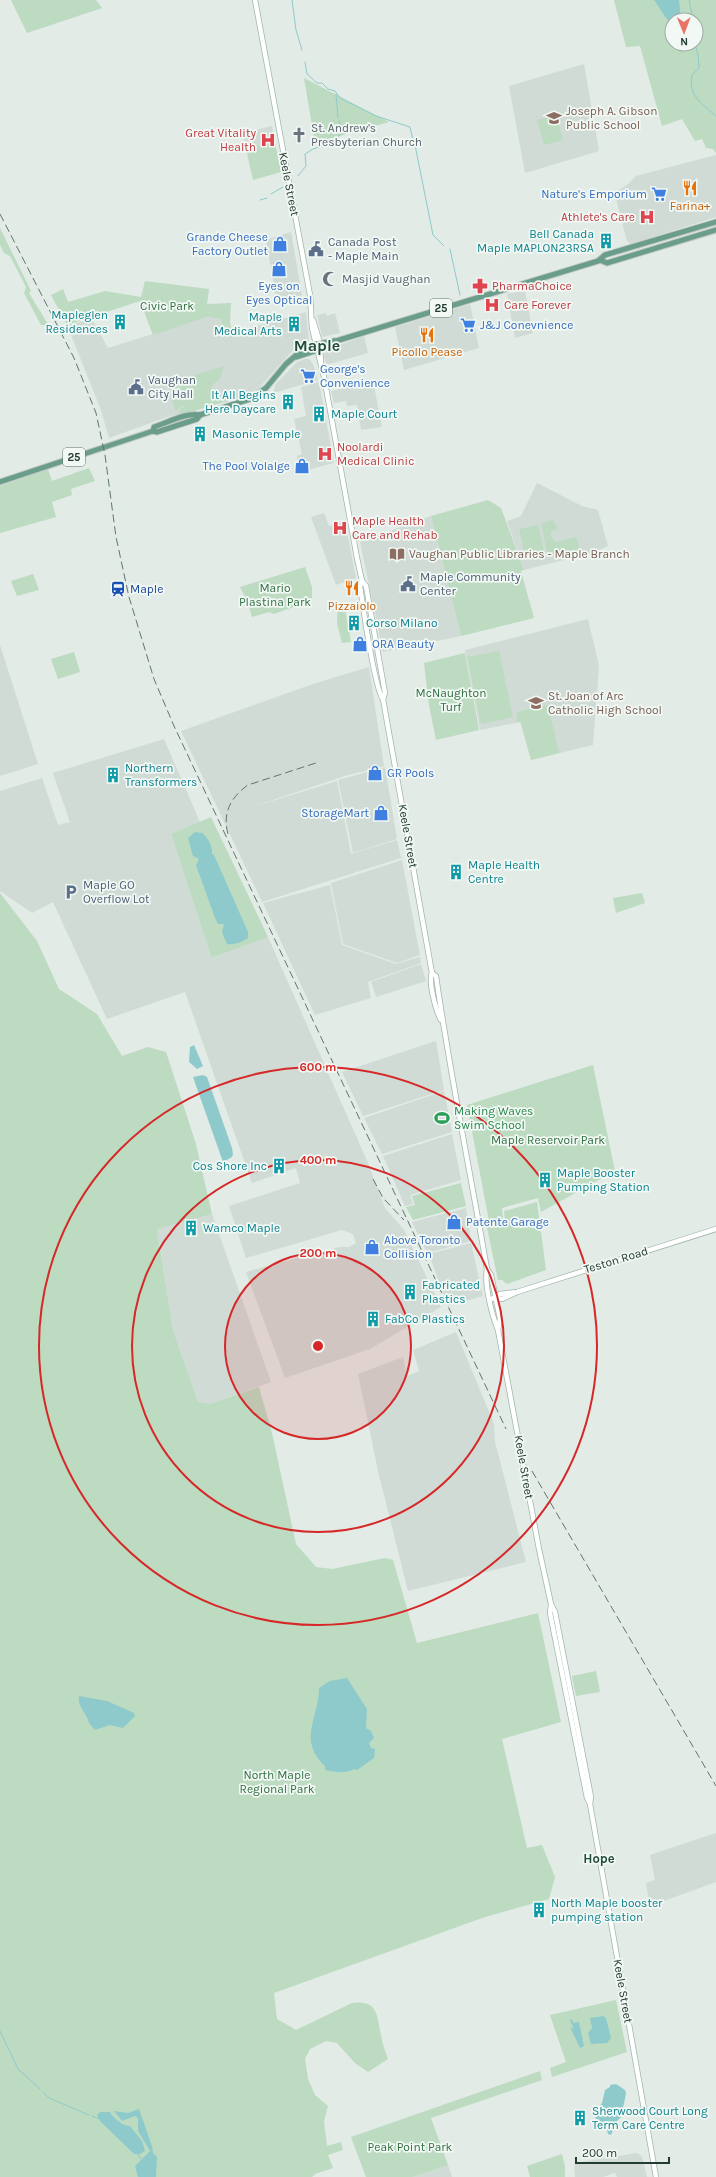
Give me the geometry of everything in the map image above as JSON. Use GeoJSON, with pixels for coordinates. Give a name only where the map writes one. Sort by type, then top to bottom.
{"type":"FeatureCollection","features":[{"type":"Feature","properties":{"kind":"main road","name":"Keele Street"},"geometry":{"type":"LineString","coordinates":[[255,0],[310,295],[313,320],[312,325],[318,343],[318,350],[362,581],[366,586],[385,693],[383,699],[432,973],[436,976],[442,1014],[441,1020],[487,1269],[486,1276],[490,1300],[498,1330],[551,1604],[550,1614],[556,1647],[585,1792],[590,1804],[656,2177]]}},
{"type":"Feature","properties":{"kind":"main road","name":"25"},"geometry":{"type":"LineString","coordinates":[[0,482],[153,430],[154,427],[175,420],[195,414],[200,415],[250,399],[266,388],[293,358],[318,343],[334,341],[600,260],[605,255],[716,222]]}},
{"type":"Feature","properties":{"kind":"main road","name":"25"},"geometry":{"type":"LineString","coordinates":[[600,260],[607,263],[716,230]]}},
{"type":"Feature","properties":{"kind":"main road","name":"25"},"geometry":{"type":"LineString","coordinates":[[293,358],[330,346],[334,341]]}},
{"type":"Feature","properties":{"kind":"main road","name":"Teston Road"},"geometry":{"type":"LineString","coordinates":[[490,1300],[500,1294],[516,1292],[716,1229]]}},
{"type":"Feature","properties":{"kind":"main road","name":"Keele Street"},"geometry":{"type":"LineString","coordinates":[[487,1269],[491,1275],[500,1319],[498,1330]]}},
{"type":"Feature","properties":{"kind":"shaded area","name":"Joseph A. Gibson Public School"},"geometry":{"type":"Polygon","coordinates":[[[584,64],[599,151],[525,173],[509,86],[584,64]]]}},
{"type":"Feature","properties":{"kind":"shaded area"},"geometry":{"type":"Polygon","coordinates":[[[272,126],[275,142],[246,149],[243,133],[272,126]]]}},
{"type":"Feature","properties":{"kind":"shaded area"},"geometry":{"type":"Polygon","coordinates":[[[716,155],[716,217],[631,244],[627,241],[616,199],[618,191],[636,176],[716,155]]]}},
{"type":"Feature","properties":{"kind":"shaded area"},"geometry":{"type":"Polygon","coordinates":[[[291,232],[302,295],[277,302],[266,240],[291,232]]]}},
{"type":"Feature","properties":{"kind":"shaded area"},"geometry":{"type":"Polygon","coordinates":[[[525,291],[533,333],[515,338],[507,294],[525,291]]]}},
{"type":"Feature","properties":{"kind":"shaded area"},"geometry":{"type":"Polygon","coordinates":[[[470,304],[479,348],[404,370],[395,327],[470,304]]]}},
{"type":"Feature","properties":{"kind":"shaded area"},"geometry":{"type":"Polygon","coordinates":[[[306,312],[309,341],[295,348],[258,389],[234,400],[167,417],[109,438],[101,410],[67,325],[92,319],[108,348],[207,317],[221,319],[225,335],[306,312]]]}},
{"type":"Feature","properties":{"kind":"shaded area"},"geometry":{"type":"Polygon","coordinates":[[[326,313],[327,316],[335,313],[340,333],[322,337],[317,315],[326,313]]]}},
{"type":"Feature","properties":{"kind":"shaded area"},"geometry":{"type":"Polygon","coordinates":[[[364,336],[368,353],[326,365],[324,355],[329,349],[364,336]]]}},
{"type":"Feature","properties":{"kind":"shaded area"},"geometry":{"type":"Polygon","coordinates":[[[309,359],[313,364],[318,380],[273,393],[275,385],[297,362],[309,359]]]}},
{"type":"Feature","properties":{"kind":"shaded area"},"geometry":{"type":"Polygon","coordinates":[[[373,381],[382,427],[361,430],[357,405],[347,406],[346,401],[334,403],[331,391],[373,381]]]}},
{"type":"Feature","properties":{"kind":"shaded area"},"geometry":{"type":"Polygon","coordinates":[[[319,382],[334,463],[299,472],[297,456],[302,454],[294,419],[306,416],[301,387],[319,382]]]}},
{"type":"Feature","properties":{"kind":"shaded area"},"geometry":{"type":"Polygon","coordinates":[[[537,483],[582,506],[598,510],[608,546],[592,553],[524,570],[507,521],[521,516],[537,483]]]}},
{"type":"Feature","properties":{"kind":"shaded area"},"geometry":{"type":"Polygon","coordinates":[[[324,513],[329,526],[345,522],[356,578],[336,585],[311,517],[324,513]]]}},
{"type":"Feature","properties":{"kind":"shaded area"},"geometry":{"type":"Polygon","coordinates":[[[431,516],[461,636],[383,652],[360,542],[431,516]]]}},
{"type":"Feature","properties":{"kind":"shaded area","name":"St. Joan of Arc Catholic High School"},"geometry":{"type":"Polygon","coordinates":[[[588,619],[599,666],[593,745],[531,760],[520,722],[480,730],[465,650],[588,619]]]}},
{"type":"Feature","properties":{"kind":"shaded area"},"geometry":{"type":"Polygon","coordinates":[[[0,645],[38,764],[0,776],[0,645]]]}},
{"type":"Feature","properties":{"kind":"shaded area"},"geometry":{"type":"Polygon","coordinates":[[[369,667],[384,766],[348,775],[249,808],[337,781],[351,854],[397,840],[401,858],[262,902],[181,731],[313,684],[369,667]]]}},
{"type":"Feature","properties":{"kind":"shaded area"},"geometry":{"type":"Polygon","coordinates":[[[164,739],[200,822],[171,834],[213,958],[268,937],[368,1163],[385,1208],[404,1230],[441,1307],[370,1349],[285,1378],[246,1272],[339,1247],[349,1247],[356,1243],[353,1234],[342,1230],[246,1258],[229,1206],[300,1183],[296,1168],[252,1183],[185,992],[107,1019],[53,902],[32,913],[0,891],[0,791],[42,778],[58,825],[70,822],[53,773],[164,739]]]}},
{"type":"Feature","properties":{"kind":"shaded area"},"geometry":{"type":"Polygon","coordinates":[[[385,767],[397,839],[353,853],[338,780],[385,767]]]}},
{"type":"Feature","properties":{"kind":"shaded area"},"geometry":{"type":"Polygon","coordinates":[[[402,860],[420,955],[397,963],[343,944],[331,883],[402,860]]]}},
{"type":"Feature","properties":{"kind":"shaded area"},"geometry":{"type":"Polygon","coordinates":[[[330,885],[342,945],[396,964],[420,957],[421,963],[368,982],[371,998],[315,1015],[263,903],[330,885]]]}},
{"type":"Feature","properties":{"kind":"shaded area"},"geometry":{"type":"Polygon","coordinates":[[[421,964],[426,981],[376,997],[371,982],[421,964]]]}},
{"type":"Feature","properties":{"kind":"shaded area"},"geometry":{"type":"Polygon","coordinates":[[[436,1041],[444,1090],[363,1116],[342,1072],[436,1041]]]}},
{"type":"Feature","properties":{"kind":"shaded area"},"geometry":{"type":"Polygon","coordinates":[[[444,1091],[452,1132],[382,1154],[364,1118],[444,1091]]]}},
{"type":"Feature","properties":{"kind":"shaded area"},"geometry":{"type":"Polygon","coordinates":[[[452,1134],[461,1180],[410,1195],[413,1204],[405,1206],[383,1156],[452,1134]]]}},
{"type":"Feature","properties":{"kind":"shaded area"},"geometry":{"type":"Polygon","coordinates":[[[466,1208],[471,1241],[427,1253],[412,1222],[466,1208]]]}},
{"type":"Feature","properties":{"kind":"shaded area"},"geometry":{"type":"Polygon","coordinates":[[[212,1214],[271,1382],[200,1408],[173,1330],[157,1228],[212,1214]]]}},
{"type":"Feature","properties":{"kind":"shaded area"},"geometry":{"type":"Polygon","coordinates":[[[471,1243],[483,1296],[448,1306],[429,1254],[471,1243]]]}},
{"type":"Feature","properties":{"kind":"shaded area"},"geometry":{"type":"Polygon","coordinates":[[[456,1332],[494,1424],[495,1442],[526,1562],[408,1591],[378,1471],[358,1374],[403,1357],[407,1376],[419,1371],[413,1350],[456,1332]]]}},
{"type":"Feature","properties":{"kind":"shaded area"},"geometry":{"type":"Polygon","coordinates":[[[716,1833],[716,1882],[661,1902],[649,1901],[646,1883],[655,1880],[650,1855],[716,1833]]]}},
{"type":"Feature","properties":{"kind":"shaded area"},"geometry":{"type":"Polygon","coordinates":[[[637,2153],[642,2157],[647,2177],[617,2177],[615,2173],[603,2177],[575,2177],[574,2166],[576,2163],[637,2153]]]}},
{"type":"Feature","properties":{"kind":"shaded area"},"geometry":{"type":"Polygon","coordinates":[[[448,2165],[452,2177],[413,2177],[448,2165]]]}},
{"type":"Feature","properties":{"kind":"green space"},"geometry":{"type":"Polygon","coordinates":[[[11,0],[96,0],[102,8],[27,33],[11,0]]]}},
{"type":"Feature","properties":{"kind":"green space"},"geometry":{"type":"Polygon","coordinates":[[[614,0],[716,0],[716,153],[713,149],[706,148],[702,139],[695,141],[682,119],[662,126],[640,46],[626,47],[614,0]]]}},
{"type":"Feature","properties":{"kind":"green space"},"geometry":{"type":"Polygon","coordinates":[[[304,78],[389,122],[315,143],[304,78]]]}},
{"type":"Feature","properties":{"kind":"green space"},"geometry":{"type":"Polygon","coordinates":[[[556,115],[563,140],[544,145],[537,120],[556,115]]]}},
{"type":"Feature","properties":{"kind":"green space"},"geometry":{"type":"Polygon","coordinates":[[[275,142],[281,172],[253,180],[246,149],[275,142]]]}},
{"type":"Feature","properties":{"kind":"green space"},"geometry":{"type":"Polygon","coordinates":[[[0,228],[31,291],[29,293],[49,326],[47,327],[46,325],[41,325],[24,293],[26,287],[10,256],[4,253],[0,245],[0,228]]]}},
{"type":"Feature","properties":{"kind":"green space","name":"Civic Park"},"geometry":{"type":"Polygon","coordinates":[[[145,281],[209,289],[207,304],[231,303],[230,322],[232,333],[225,335],[221,319],[207,317],[153,335],[140,301],[67,325],[51,295],[63,289],[68,302],[105,291],[141,297],[145,281]]]}},
{"type":"Feature","properties":{"kind":"green space"},"geometry":{"type":"Polygon","coordinates":[[[224,366],[220,379],[212,385],[211,393],[216,396],[225,396],[226,401],[182,415],[178,412],[185,406],[184,405],[175,411],[171,395],[175,388],[189,385],[193,380],[192,376],[224,366]]]}},
{"type":"Feature","properties":{"kind":"green space"},"geometry":{"type":"Polygon","coordinates":[[[89,468],[95,481],[71,489],[72,495],[52,502],[56,517],[0,533],[0,486],[48,469],[52,481],[89,468]]]}},
{"type":"Feature","properties":{"kind":"green space"},"geometry":{"type":"Polygon","coordinates":[[[488,500],[501,508],[524,570],[521,571],[534,618],[461,636],[431,516],[488,500]]]}},
{"type":"Feature","properties":{"kind":"green space"},"geometry":{"type":"Polygon","coordinates":[[[553,520],[558,529],[550,532],[554,542],[576,537],[580,550],[548,557],[541,523],[553,520]]]}},
{"type":"Feature","properties":{"kind":"green space"},"geometry":{"type":"Polygon","coordinates":[[[538,525],[545,555],[526,559],[519,529],[538,525]]]}},
{"type":"Feature","properties":{"kind":"green space","name":"Mario Plastina Park"},"geometry":{"type":"Polygon","coordinates":[[[305,567],[312,587],[312,600],[274,614],[269,612],[252,617],[248,603],[240,587],[305,567]]]}},
{"type":"Feature","properties":{"kind":"green space"},"geometry":{"type":"Polygon","coordinates":[[[33,574],[39,590],[17,596],[11,581],[33,574]]]}},
{"type":"Feature","properties":{"kind":"green space"},"geometry":{"type":"Polygon","coordinates":[[[338,604],[344,604],[351,642],[342,643],[337,623],[338,604]]]}},
{"type":"Feature","properties":{"kind":"green space"},"geometry":{"type":"Polygon","coordinates":[[[499,651],[513,717],[481,724],[467,657],[499,651]]]}},
{"type":"Feature","properties":{"kind":"green space"},"geometry":{"type":"Polygon","coordinates":[[[74,652],[80,672],[58,679],[51,659],[74,652]]]}},
{"type":"Feature","properties":{"kind":"green space","name":"McNaughton Turf"},"geometry":{"type":"Polygon","coordinates":[[[465,653],[479,730],[436,740],[429,705],[424,663],[465,653]]]}},
{"type":"Feature","properties":{"kind":"green space"},"geometry":{"type":"Polygon","coordinates":[[[548,705],[559,753],[531,760],[521,722],[517,722],[517,712],[548,705]]]}},
{"type":"Feature","properties":{"kind":"green space"},"geometry":{"type":"Polygon","coordinates":[[[211,817],[268,937],[212,958],[171,834],[211,817]]]}},
{"type":"Feature","properties":{"kind":"green space","name":"North Maple Regional Park"},"geometry":{"type":"Polygon","coordinates":[[[0,893],[37,941],[59,989],[97,1014],[122,1056],[148,1047],[166,1052],[196,1144],[212,1214],[157,1229],[173,1330],[198,1402],[210,1404],[259,1387],[272,1433],[296,1544],[316,1567],[332,1569],[385,1558],[393,1560],[417,1643],[538,1613],[561,1722],[502,1739],[527,1848],[542,1845],[555,1877],[549,1899],[485,1917],[274,1993],[277,2019],[296,2030],[352,2003],[361,2002],[372,2006],[377,2015],[382,2041],[388,2059],[368,2072],[355,2063],[337,2043],[326,2041],[310,2049],[305,2059],[308,2079],[315,2095],[328,2106],[324,2121],[327,2146],[341,2142],[343,2150],[328,2155],[333,2168],[315,2174],[312,2177],[0,2177],[0,893]]]}},
{"type":"Feature","properties":{"kind":"green space"},"geometry":{"type":"Polygon","coordinates":[[[642,893],[645,903],[616,913],[613,898],[642,893]]]}},
{"type":"Feature","properties":{"kind":"green space","name":"Maple Reservoir Park"},"geometry":{"type":"Polygon","coordinates":[[[593,1065],[615,1171],[541,1212],[538,1198],[502,1208],[503,1219],[489,1221],[467,1105],[593,1065]]]}},
{"type":"Feature","properties":{"kind":"green space"},"geometry":{"type":"Polygon","coordinates":[[[461,1183],[466,1206],[413,1220],[406,1207],[415,1205],[412,1196],[461,1183]]]}},
{"type":"Feature","properties":{"kind":"green space"},"geometry":{"type":"Polygon","coordinates":[[[537,1202],[546,1270],[507,1284],[502,1280],[498,1280],[486,1223],[505,1221],[504,1211],[537,1202]]]}},
{"type":"Feature","properties":{"kind":"green space"},"geometry":{"type":"Polygon","coordinates":[[[596,1671],[600,1692],[576,1696],[572,1676],[596,1671]]]}},
{"type":"Feature","properties":{"kind":"green space"},"geometry":{"type":"Polygon","coordinates":[[[616,2000],[627,2052],[552,2077],[550,2068],[566,2062],[550,2015],[616,2000]]]}},
{"type":"Feature","properties":{"kind":"green space","name":"Peak Point Park"},"geometry":{"type":"Polygon","coordinates":[[[540,2071],[542,2080],[431,2118],[448,2165],[413,2177],[366,2177],[351,2137],[540,2071]]]}},
{"type":"Feature","properties":{"kind":"green space"},"geometry":{"type":"Polygon","coordinates":[[[562,2154],[565,2167],[565,2177],[530,2177],[527,2166],[562,2154]]]}},
{"type":"Feature","properties":{"kind":"water"},"geometry":{"type":"Polygon","coordinates":[[[654,0],[679,0],[680,12],[664,12],[664,15],[654,0]]]}},
{"type":"Feature","properties":{"kind":"water"},"geometry":{"type":"Polygon","coordinates":[[[195,832],[202,833],[210,842],[212,854],[214,855],[248,932],[248,938],[241,942],[227,944],[222,932],[224,924],[218,924],[215,918],[196,865],[199,859],[193,856],[188,838],[195,832]]]}},
{"type":"Feature","properties":{"kind":"water"},"geometry":{"type":"Polygon","coordinates":[[[194,1045],[203,1066],[197,1069],[189,1062],[190,1047],[194,1045]]]}},
{"type":"Feature","properties":{"kind":"water"},"geometry":{"type":"Polygon","coordinates":[[[203,1075],[207,1077],[232,1148],[232,1157],[223,1162],[193,1077],[203,1075]]]}},
{"type":"Feature","properties":{"kind":"water"},"geometry":{"type":"Polygon","coordinates":[[[347,1678],[367,1709],[366,1728],[371,1731],[374,1738],[369,1743],[371,1748],[375,1749],[374,1758],[357,1770],[354,1769],[347,1772],[340,1772],[325,1770],[325,1766],[312,1747],[311,1738],[319,1688],[330,1681],[347,1678]]]}},
{"type":"Feature","properties":{"kind":"water"},"geometry":{"type":"Polygon","coordinates":[[[79,1696],[107,1701],[134,1713],[135,1716],[123,1728],[110,1725],[95,1730],[89,1723],[79,1703],[79,1696]]]}},
{"type":"Feature","properties":{"kind":"water"},"geometry":{"type":"Polygon","coordinates":[[[603,2016],[606,2018],[611,2038],[607,2043],[591,2044],[588,2033],[592,2028],[590,2018],[603,2016]]]}},
{"type":"Feature","properties":{"kind":"water"},"geometry":{"type":"Polygon","coordinates":[[[571,2019],[574,2023],[579,2022],[584,2046],[580,2048],[570,2027],[574,2029],[570,2020],[571,2019]]]}},
{"type":"Feature","properties":{"kind":"water"},"geometry":{"type":"Polygon","coordinates":[[[616,2084],[625,2090],[626,2094],[621,2117],[616,2122],[611,2135],[608,2134],[606,2127],[595,2118],[597,2116],[597,2109],[602,2103],[605,2090],[610,2087],[610,2085],[616,2084]]]}},
{"type":"Feature","properties":{"kind":"water"},"geometry":{"type":"Polygon","coordinates":[[[139,2109],[153,2153],[157,2157],[156,2177],[138,2177],[135,2166],[150,2151],[138,2131],[138,2118],[135,2116],[122,2121],[114,2111],[128,2113],[139,2109]]]}},
{"type":"Feature","properties":{"kind":"water"},"geometry":{"type":"Polygon","coordinates":[[[100,2112],[110,2112],[118,2121],[124,2125],[130,2126],[142,2141],[145,2151],[140,2154],[134,2154],[100,2121],[97,2115],[100,2112]]]}},
{"type":"Feature","properties":{"kind":"waterway"},"geometry":{"type":"LineString","coordinates":[[292,0],[296,30],[302,50]]}},
{"type":"Feature","properties":{"kind":"waterway"},"geometry":{"type":"LineString","coordinates":[[689,0],[691,12]]}},
{"type":"Feature","properties":{"kind":"waterway"},"geometry":{"type":"LineString","coordinates":[[697,52],[699,68],[692,75],[692,89],[697,99],[716,116]]}},
{"type":"Feature","properties":{"kind":"waterway"},"geometry":{"type":"LineString","coordinates":[[305,62],[307,74],[317,83],[322,83],[328,89],[335,91],[340,98],[376,116],[410,127],[413,140]]}},
{"type":"Feature","properties":{"kind":"waterway"},"geometry":{"type":"LineString","coordinates":[[336,94],[338,118]]}},
{"type":"Feature","properties":{"kind":"waterway"},"geometry":{"type":"LineString","coordinates":[[298,176],[306,166],[305,154],[313,149],[331,143],[341,134],[342,129],[339,121]]}},
{"type":"Feature","properties":{"kind":"waterway"},"geometry":{"type":"LineString","coordinates":[[415,145],[433,235],[444,246]]}},
{"type":"Feature","properties":{"kind":"waterway"},"geometry":{"type":"LineString","coordinates":[[271,194],[283,187]]}},
{"type":"Feature","properties":{"kind":"waterway"},"geometry":{"type":"LineString","coordinates":[[260,200],[267,198]]}},
{"type":"Feature","properties":{"kind":"waterway"},"geometry":{"type":"LineString","coordinates":[[450,249],[460,295]]}},
{"type":"Feature","properties":{"kind":"waterway"},"geometry":{"type":"LineString","coordinates":[[0,2031],[18,2069],[40,2089]]}},
{"type":"Feature","properties":{"kind":"waterway"},"geometry":{"type":"LineString","coordinates":[[43,2092],[49,2098],[89,2115]]}},
{"type":"Feature","properties":{"kind":"waterway"},"geometry":{"type":"LineString","coordinates":[[92,2116],[99,2119]]}},
{"type":"Feature","properties":{"kind":"waterway"},"geometry":{"type":"LineString","coordinates":[[137,2153],[141,2159]]}},
{"type":"Feature","properties":{"kind":"railway"},"geometry":{"type":"LineString","coordinates":[[0,214],[74,358],[96,413],[105,455],[116,537],[129,597],[154,679],[174,726],[506,1429]]}},
{"type":"Feature","properties":{"kind":"railway"},"geometry":{"type":"LineString","coordinates":[[228,834],[226,819],[229,806],[237,795],[248,785],[319,762]]}},
{"type":"Feature","properties":{"kind":"railway"},"geometry":{"type":"LineString","coordinates":[[373,1179],[383,1198],[404,1220]]}},
{"type":"Feature","properties":{"kind":"railway"},"geometry":{"type":"LineString","coordinates":[[532,1471],[716,1786]]}},
{"type":"Feature","properties":{"kind":"place","name":"Joseph A. Gibson Public School"},"geometry":{"type":"Point","coordinates":[554,118]}},
{"type":"Feature","properties":{"kind":"place","name":"St. Andrew's Presbyterian Church"},"geometry":{"type":"Point","coordinates":[299,135]}},
{"type":"Feature","properties":{"kind":"place","name":"Great Vitality Health"},"geometry":{"type":"Point","coordinates":[268,140]}},
{"type":"Feature","properties":{"kind":"place","name":"Farina+"},"geometry":{"type":"Point","coordinates":[690,188]}},
{"type":"Feature","properties":{"kind":"place","name":"Nature's Emporium"},"geometry":{"type":"Point","coordinates":[659,194]}},
{"type":"Feature","properties":{"kind":"place","name":"Athlete's Care"},"geometry":{"type":"Point","coordinates":[647,217]}},
{"type":"Feature","properties":{"kind":"place","name":"Bell Canada Maple MAPLON23RSA"},"geometry":{"type":"Point","coordinates":[606,241]}},
{"type":"Feature","properties":{"kind":"place","name":"Grande Cheese Factory Outlet"},"geometry":{"type":"Point","coordinates":[280,244]}},
{"type":"Feature","properties":{"kind":"place","name":"Canada Post - Maple Main"},"geometry":{"type":"Point","coordinates":[316,249]}},
{"type":"Feature","properties":{"kind":"place","name":"Eyes on Eyes Optical"},"geometry":{"type":"Point","coordinates":[279,269]}},
{"type":"Feature","properties":{"kind":"place","name":"Masjid Vaughan"},"geometry":{"type":"Point","coordinates":[330,279]}},
{"type":"Feature","properties":{"kind":"place","name":"PharmaChoice"},"geometry":{"type":"Point","coordinates":[480,286]}},
{"type":"Feature","properties":{"kind":"place","name":"Care Forever"},"geometry":{"type":"Point","coordinates":[492,305]}},
{"type":"Feature","properties":{"kind":"place","name":"Mapleglen Residences"},"geometry":{"type":"Point","coordinates":[120,322]}},
{"type":"Feature","properties":{"kind":"place","name":"Maple Medical Arts"},"geometry":{"type":"Point","coordinates":[294,324]}},
{"type":"Feature","properties":{"kind":"place","name":"J&J Conevnience"},"geometry":{"type":"Point","coordinates":[468,325]}},
{"type":"Feature","properties":{"kind":"place","name":"Picollo Pease"},"geometry":{"type":"Point","coordinates":[427,335]}},
{"type":"Feature","properties":{"kind":"place","name":"George's Convenience"},"geometry":{"type":"Point","coordinates":[308,376]}},
{"type":"Feature","properties":{"kind":"place","name":"Vaughan City Hall"},"geometry":{"type":"Point","coordinates":[136,387]}},
{"type":"Feature","properties":{"kind":"place","name":"It All Begins Here Daycare"},"geometry":{"type":"Point","coordinates":[288,402]}},
{"type":"Feature","properties":{"kind":"place","name":"Maple Court"},"geometry":{"type":"Point","coordinates":[319,414]}},
{"type":"Feature","properties":{"kind":"place","name":"Masonic Temple"},"geometry":{"type":"Point","coordinates":[200,434]}},
{"type":"Feature","properties":{"kind":"place","name":"Noolardi Medical Clinic"},"geometry":{"type":"Point","coordinates":[325,454]}},
{"type":"Feature","properties":{"kind":"place","name":"The Pool Volalge"},"geometry":{"type":"Point","coordinates":[302,466]}},
{"type":"Feature","properties":{"kind":"place","name":"Maple Health Care and Rehab"},"geometry":{"type":"Point","coordinates":[340,528]}},
{"type":"Feature","properties":{"kind":"place","name":"Vaughan Public Libraries - Maple Branch"},"geometry":{"type":"Point","coordinates":[397,554]}},
{"type":"Feature","properties":{"kind":"place","name":"Maple Community Center"},"geometry":{"type":"Point","coordinates":[408,584]}},
{"type":"Feature","properties":{"kind":"place","name":"Pizzaiolo"},"geometry":{"type":"Point","coordinates":[352,588]}},
{"type":"Feature","properties":{"kind":"place","name":"Maple"},"geometry":{"type":"Point","coordinates":[118,589]}},
{"type":"Feature","properties":{"kind":"place","name":"Corso Milano"},"geometry":{"type":"Point","coordinates":[354,623]}},
{"type":"Feature","properties":{"kind":"place","name":"ORA Beauty"},"geometry":{"type":"Point","coordinates":[360,644]}},
{"type":"Feature","properties":{"kind":"place","name":"St. Joan of Arc Catholic High School"},"geometry":{"type":"Point","coordinates":[536,703]}},
{"type":"Feature","properties":{"kind":"place","name":"GR Pools"},"geometry":{"type":"Point","coordinates":[375,773]}},
{"type":"Feature","properties":{"kind":"place","name":"Northern Transformers"},"geometry":{"type":"Point","coordinates":[113,775]}},
{"type":"Feature","properties":{"kind":"place","name":"StorageMart"},"geometry":{"type":"Point","coordinates":[381,813]}},
{"type":"Feature","properties":{"kind":"place","name":"Maple Health Centre"},"geometry":{"type":"Point","coordinates":[456,872]}},
{"type":"Feature","properties":{"kind":"place","name":"Maple GO Overflow Lot"},"geometry":{"type":"Point","coordinates":[71,892]}},
{"type":"Feature","properties":{"kind":"place","name":"Making Waves Swim School"},"geometry":{"type":"Point","coordinates":[442,1118]}},
{"type":"Feature","properties":{"kind":"place","name":"Cos Shore Inc"},"geometry":{"type":"Point","coordinates":[279,1166]}},
{"type":"Feature","properties":{"kind":"place","name":"Maple Booster Pumping Station"},"geometry":{"type":"Point","coordinates":[545,1180]}},
{"type":"Feature","properties":{"kind":"place","name":"Patente Garage"},"geometry":{"type":"Point","coordinates":[454,1222]}},
{"type":"Feature","properties":{"kind":"place","name":"Wamco Maple"},"geometry":{"type":"Point","coordinates":[191,1228]}},
{"type":"Feature","properties":{"kind":"place","name":"Above Toronto Collision"},"geometry":{"type":"Point","coordinates":[372,1247]}},
{"type":"Feature","properties":{"kind":"place","name":"Fabricated Plastics"},"geometry":{"type":"Point","coordinates":[410,1292]}},
{"type":"Feature","properties":{"kind":"place","name":"FabCo Plastics"},"geometry":{"type":"Point","coordinates":[373,1319]}},
{"type":"Feature","properties":{"kind":"place","name":"North Maple booster pumping station"},"geometry":{"type":"Point","coordinates":[539,1910]}},
{"type":"Feature","properties":{"kind":"place","name":"Sherwood Court Long Term Care Centre"},"geometry":{"type":"Point","coordinates":[580,2118]}},
{"type":"Feature","properties":{"kind":"district","name":"Maple"},"geometry":{"type":"Point","coordinates":[317,345]}},
{"type":"Feature","properties":{"kind":"district","name":"Hope"},"geometry":{"type":"Point","coordinates":[599,1858]}}]}
